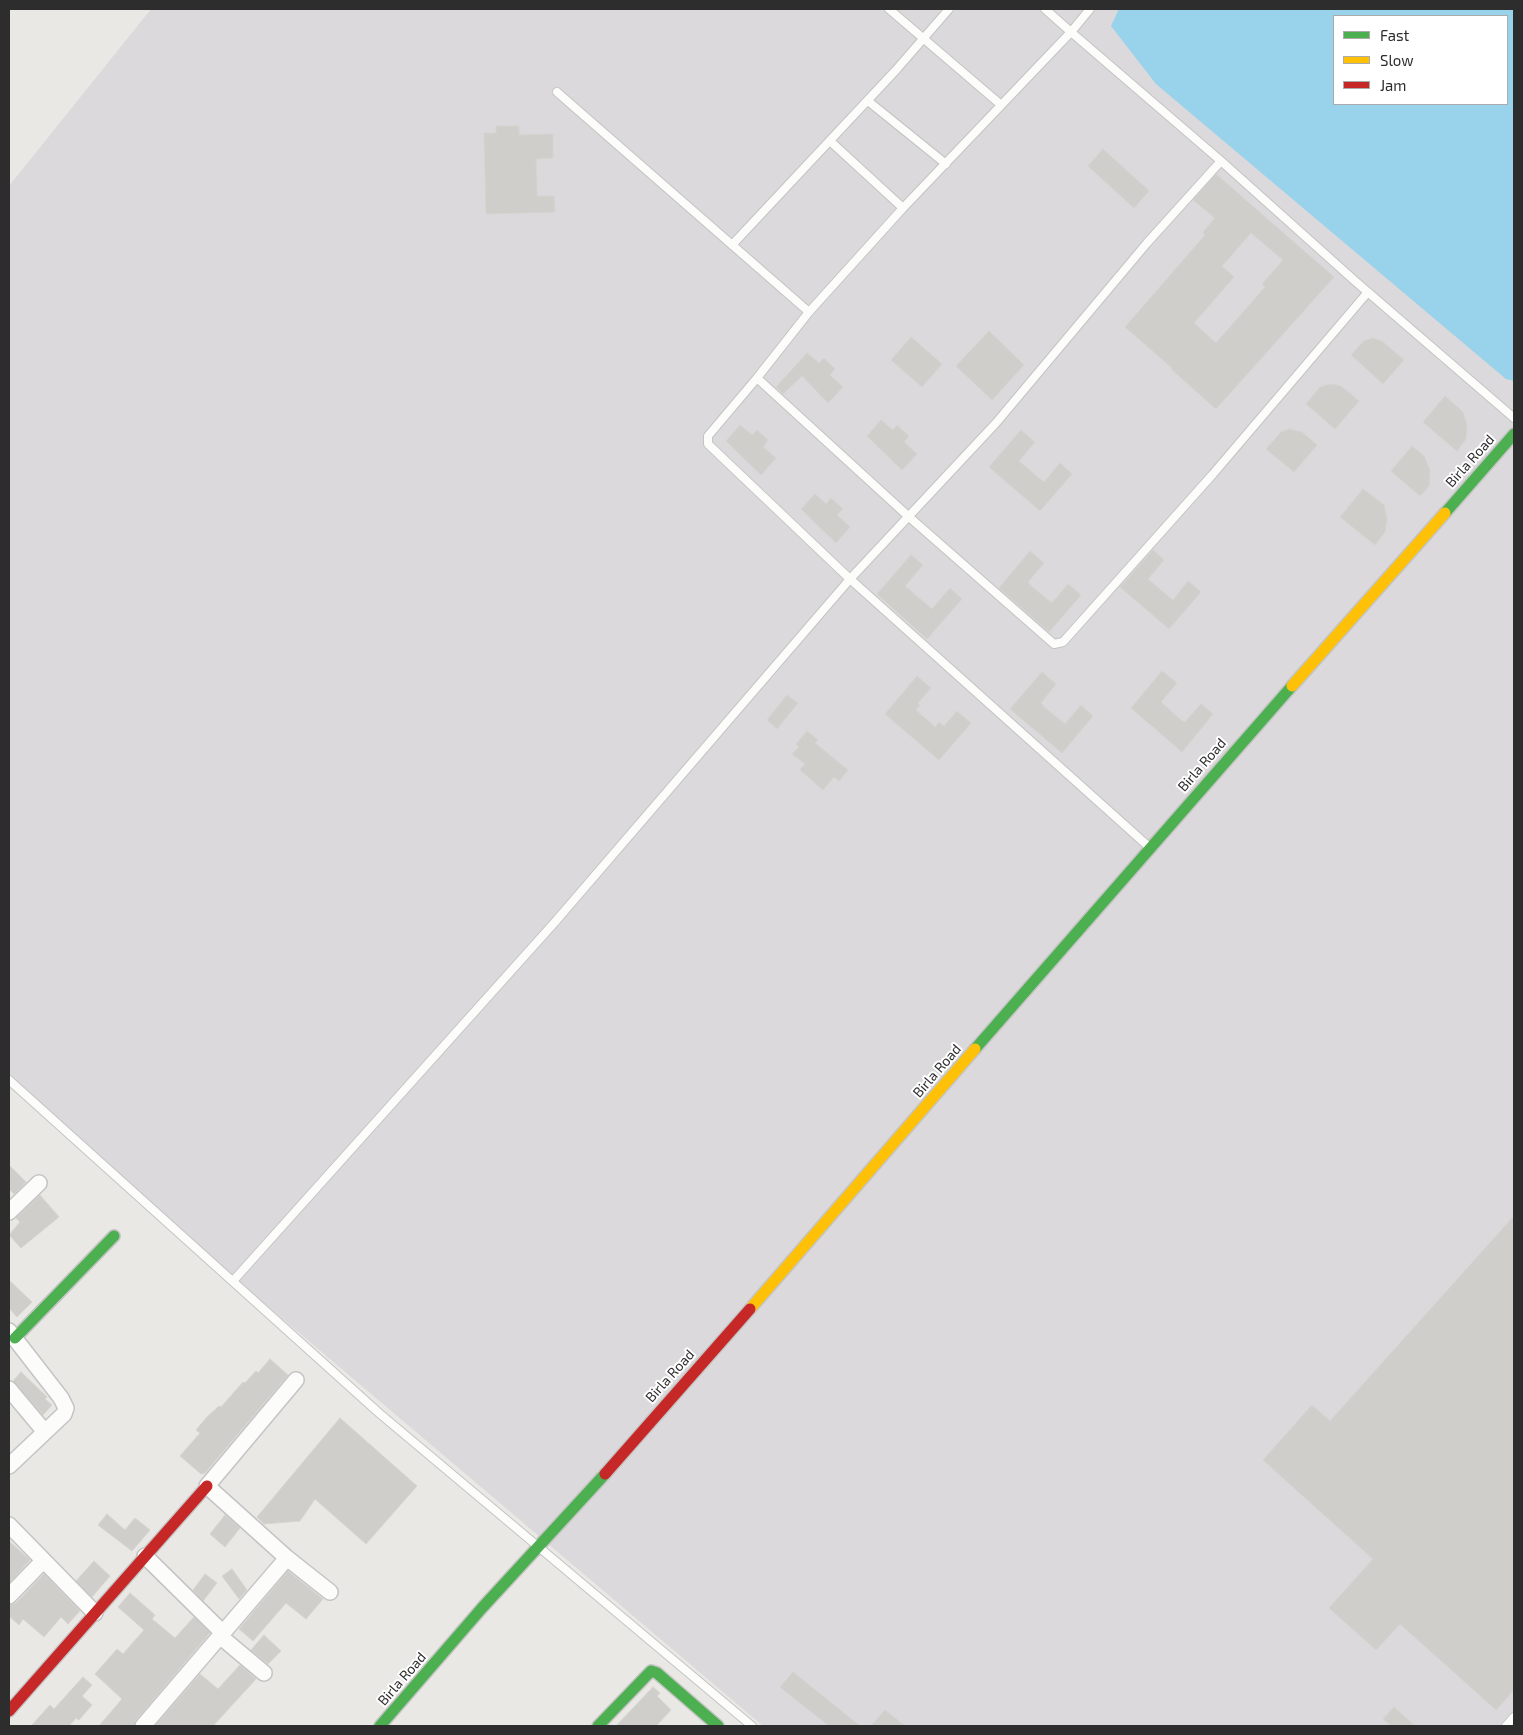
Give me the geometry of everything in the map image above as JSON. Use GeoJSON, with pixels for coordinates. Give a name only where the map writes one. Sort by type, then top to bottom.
{"type":"FeatureCollection","features":[{"type":"Feature","properties":{"kind":"street","name":"Birla Road"},"geometry":{"type":"LineString","coordinates":[[380,1726],[482,1608],[539,1548],[837,1210],[1150,847],[1514,434]]}},
{"type":"Feature","properties":{"kind":"street"},"geometry":{"type":"LineString","coordinates":[[9,1212],[39,1183]]}},
{"type":"Feature","properties":{"kind":"street"},"geometry":{"type":"LineString","coordinates":[[9,1466],[64,1414],[65,1404],[12,1334],[114,1236]]}},
{"type":"Feature","properties":{"kind":"street"},"geometry":{"type":"LineString","coordinates":[[9,1711],[207,1486],[296,1380]]}},
{"type":"Feature","properties":{"kind":"street"},"geometry":{"type":"LineString","coordinates":[[9,1390],[45,1432]]}},
{"type":"Feature","properties":{"kind":"street"},"geometry":{"type":"LineString","coordinates":[[207,1486],[287,1558],[330,1592]]}},
{"type":"Feature","properties":{"kind":"street"},"geometry":{"type":"LineString","coordinates":[[9,1525],[95,1613]]}},
{"type":"Feature","properties":{"kind":"street"},"geometry":{"type":"LineString","coordinates":[[145,1556],[222,1635],[264,1673]]}},
{"type":"Feature","properties":{"kind":"street"},"geometry":{"type":"LineString","coordinates":[[144,1726],[287,1558]]}},
{"type":"Feature","properties":{"kind":"street"},"geometry":{"type":"LineString","coordinates":[[9,1596],[43,1561]]}},
{"type":"Feature","properties":{"kind":"street"},"geometry":{"type":"LineString","coordinates":[[598,1726],[651,1671],[656,1673],[718,1726]]}},
{"type":"Feature","properties":{"kind":"lane"},"geometry":{"type":"LineString","coordinates":[[889,9],[1000,104]]}},
{"type":"Feature","properties":{"kind":"lane"},"geometry":{"type":"LineString","coordinates":[[732,245],[868,101],[949,9]]}},
{"type":"Feature","properties":{"kind":"lane"},"geometry":{"type":"LineString","coordinates":[[1045,9],[1514,418]]}},
{"type":"Feature","properties":{"kind":"lane"},"geometry":{"type":"LineString","coordinates":[[1090,9],[1071,32],[1000,104],[903,208],[809,312],[708,436],[707,442],[850,579],[1150,847]]}},
{"type":"Feature","properties":{"kind":"lane"},"geometry":{"type":"LineString","coordinates":[[558,92],[809,312]]}},
{"type":"Feature","properties":{"kind":"lane"},"geometry":{"type":"LineString","coordinates":[[868,101],[946,164]]}},
{"type":"Feature","properties":{"kind":"lane"},"geometry":{"type":"LineString","coordinates":[[830,141],[903,208]]}},
{"type":"Feature","properties":{"kind":"lane"},"geometry":{"type":"LineString","coordinates":[[233,1281],[555,922],[850,579],[996,423],[1141,251],[1221,161]]}},
{"type":"Feature","properties":{"kind":"lane"},"geometry":{"type":"LineString","coordinates":[[757,378],[908,516],[1054,644],[1060,644],[1213,474],[1368,292]]}},
{"type":"Feature","properties":{"kind":"lane"},"geometry":{"type":"LineString","coordinates":[[9,1080],[379,1413],[752,1726]]}},
{"type":"Feature","properties":{"kind":"lane"},"geometry":{"type":"LineString","coordinates":[[1506,1726],[1514,1717]]}},
{"type":"Feature","properties":{"kind":"shaded area"},"geometry":{"type":"Polygon","coordinates":[[[151,9],[1514,9],[1514,1726],[763,1726],[9,1087],[9,186],[151,9]]]}},
{"type":"Feature","properties":{"kind":"water"},"geometry":{"type":"Polygon","coordinates":[[[1119,9],[1514,9],[1514,381],[1506,379],[1156,84],[1111,26],[1119,9]]]}},
{"type":"Feature","properties":{"kind":"building"},"geometry":{"type":"Polygon","coordinates":[[[496,126],[519,126],[519,135],[553,134],[553,158],[536,159],[537,196],[554,196],[555,212],[486,214],[484,133],[496,133],[496,126]]]}},
{"type":"Feature","properties":{"kind":"building"},"geometry":{"type":"Polygon","coordinates":[[[1103,149],[1149,191],[1134,208],[1088,166],[1103,149]]]}},
{"type":"Feature","properties":{"kind":"building"},"geometry":{"type":"Polygon","coordinates":[[[1216,174],[1334,277],[1216,409],[1125,327],[1205,235],[1203,232],[1215,218],[1193,200],[1216,174]],[[1251,233],[1222,266],[1234,277],[1194,323],[1216,343],[1265,287],[1262,284],[1283,260],[1251,233]]]}},
{"type":"Feature","properties":{"kind":"building"},"geometry":{"type":"Polygon","coordinates":[[[989,331],[1024,365],[992,400],[956,366],[989,331]]]}},
{"type":"Feature","properties":{"kind":"building"},"geometry":{"type":"Polygon","coordinates":[[[911,337],[942,364],[922,387],[891,360],[911,337]]]}},
{"type":"Feature","properties":{"kind":"building"},"geometry":{"type":"Polygon","coordinates":[[[1373,338],[1383,342],[1404,360],[1383,384],[1351,355],[1364,341],[1373,338]]]}},
{"type":"Feature","properties":{"kind":"building"},"geometry":{"type":"Polygon","coordinates":[[[807,353],[819,363],[824,358],[835,369],[830,375],[843,387],[828,403],[802,376],[783,394],[776,387],[807,353]]]}},
{"type":"Feature","properties":{"kind":"building"},"geometry":{"type":"Polygon","coordinates":[[[1330,384],[1341,386],[1359,401],[1335,429],[1306,404],[1320,387],[1330,384]]]}},
{"type":"Feature","properties":{"kind":"building"},"geometry":{"type":"Polygon","coordinates":[[[1445,396],[1463,412],[1467,425],[1466,439],[1457,451],[1423,422],[1445,396]]]}},
{"type":"Feature","properties":{"kind":"building"},"geometry":{"type":"Polygon","coordinates":[[[881,420],[893,430],[897,425],[909,436],[904,442],[917,454],[902,470],[867,436],[881,420]]]}},
{"type":"Feature","properties":{"kind":"building"},"geometry":{"type":"Polygon","coordinates":[[[740,425],[752,435],[757,430],[768,440],[763,447],[776,458],[761,475],[726,441],[740,425]]]}},
{"type":"Feature","properties":{"kind":"building"},"geometry":{"type":"Polygon","coordinates":[[[1289,429],[1302,432],[1317,445],[1294,472],[1266,449],[1281,432],[1289,429]]]}},
{"type":"Feature","properties":{"kind":"building"},"geometry":{"type":"Polygon","coordinates":[[[1021,430],[1035,442],[1019,461],[1044,482],[1060,463],[1072,474],[1040,511],[989,467],[1021,430]]]}},
{"type":"Feature","properties":{"kind":"building"},"geometry":{"type":"Polygon","coordinates":[[[1412,446],[1424,456],[1430,470],[1429,486],[1420,496],[1391,471],[1412,446]]]}},
{"type":"Feature","properties":{"kind":"building"},"geometry":{"type":"Polygon","coordinates":[[[1363,489],[1384,505],[1387,519],[1385,532],[1375,545],[1340,517],[1363,489]]]}},
{"type":"Feature","properties":{"kind":"building"},"geometry":{"type":"Polygon","coordinates":[[[815,494],[826,504],[831,498],[843,509],[837,515],[850,527],[836,543],[801,509],[815,494]]]}},
{"type":"Feature","properties":{"kind":"building"},"geometry":{"type":"Polygon","coordinates":[[[1153,550],[1164,560],[1148,579],[1173,600],[1188,581],[1201,592],[1169,629],[1120,587],[1153,550]]]}},
{"type":"Feature","properties":{"kind":"building"},"geometry":{"type":"Polygon","coordinates":[[[1030,551],[1044,563],[1028,582],[1031,586],[1052,603],[1068,584],[1081,595],[1049,632],[999,588],[1030,551]]]}},
{"type":"Feature","properties":{"kind":"building"},"geometry":{"type":"Polygon","coordinates":[[[911,555],[923,565],[905,586],[932,609],[950,588],[962,599],[927,639],[877,594],[911,555]]]}},
{"type":"Feature","properties":{"kind":"building"},"geometry":{"type":"Polygon","coordinates":[[[1162,671],[1177,683],[1161,702],[1181,720],[1185,722],[1201,704],[1213,714],[1182,752],[1131,708],[1162,671]]]}},
{"type":"Feature","properties":{"kind":"building"},"geometry":{"type":"Polygon","coordinates":[[[1042,672],[1056,684],[1041,703],[1044,707],[1065,724],[1081,705],[1093,716],[1062,753],[1010,709],[1042,672]]]}},
{"type":"Feature","properties":{"kind":"building"},"geometry":{"type":"Polygon","coordinates":[[[917,676],[931,688],[918,703],[920,705],[916,710],[935,727],[939,722],[944,726],[957,711],[971,723],[939,760],[885,714],[917,676]]]}},
{"type":"Feature","properties":{"kind":"building"},"geometry":{"type":"Polygon","coordinates":[[[787,695],[798,703],[777,729],[767,720],[787,695]]]}},
{"type":"Feature","properties":{"kind":"building"},"geometry":{"type":"Polygon","coordinates":[[[807,731],[818,740],[815,743],[848,770],[839,781],[834,777],[823,790],[800,770],[805,764],[792,754],[799,747],[796,744],[807,731]]]}},
{"type":"Feature","properties":{"kind":"building"},"geometry":{"type":"Polygon","coordinates":[[[9,1165],[26,1182],[14,1194],[9,1189],[9,1165]]]}},
{"type":"Feature","properties":{"kind":"building"},"geometry":{"type":"Polygon","coordinates":[[[40,1195],[59,1217],[21,1248],[9,1235],[20,1222],[16,1218],[40,1195]]]}},
{"type":"Feature","properties":{"kind":"building"},"geometry":{"type":"Polygon","coordinates":[[[1514,1216],[1514,1690],[1496,1710],[1400,1624],[1376,1650],[1329,1608],[1373,1559],[1263,1460],[1312,1405],[1330,1421],[1514,1216]]]}},
{"type":"Feature","properties":{"kind":"building"},"geometry":{"type":"Polygon","coordinates":[[[9,1280],[32,1302],[17,1317],[9,1308],[9,1280]]]}},
{"type":"Feature","properties":{"kind":"building"},"geometry":{"type":"Polygon","coordinates":[[[270,1359],[288,1375],[205,1473],[201,1474],[180,1456],[200,1433],[196,1430],[207,1417],[219,1406],[221,1407],[243,1382],[245,1383],[256,1371],[258,1373],[270,1359]]]}},
{"type":"Feature","properties":{"kind":"building"},"geometry":{"type":"Polygon","coordinates":[[[21,1372],[47,1397],[45,1399],[52,1405],[43,1415],[13,1381],[21,1372]]]}},
{"type":"Feature","properties":{"kind":"building"},"geometry":{"type":"Polygon","coordinates":[[[340,1418],[417,1486],[366,1544],[315,1499],[300,1521],[264,1524],[257,1517],[340,1418]]]}},
{"type":"Feature","properties":{"kind":"building"},"geometry":{"type":"Polygon","coordinates":[[[107,1514],[125,1530],[135,1518],[150,1530],[132,1551],[98,1525],[107,1514]]]}},
{"type":"Feature","properties":{"kind":"building"},"geometry":{"type":"Polygon","coordinates":[[[225,1515],[240,1528],[225,1547],[210,1534],[225,1515]]]}},
{"type":"Feature","properties":{"kind":"building"},"geometry":{"type":"Polygon","coordinates":[[[9,1541],[30,1560],[9,1583],[9,1541]]]}},
{"type":"Feature","properties":{"kind":"building"},"geometry":{"type":"Polygon","coordinates":[[[94,1561],[110,1576],[92,1597],[76,1581],[94,1561]]]}},
{"type":"Feature","properties":{"kind":"building"},"geometry":{"type":"Polygon","coordinates":[[[232,1569],[247,1590],[239,1599],[222,1576],[232,1569]]]}},
{"type":"Feature","properties":{"kind":"building"},"geometry":{"type":"Polygon","coordinates":[[[288,1571],[323,1599],[306,1619],[286,1603],[253,1641],[239,1629],[288,1571]]]}},
{"type":"Feature","properties":{"kind":"building"},"geometry":{"type":"Polygon","coordinates":[[[44,1574],[80,1611],[68,1624],[61,1617],[44,1637],[23,1619],[19,1625],[9,1616],[9,1605],[16,1603],[44,1574]]]}},
{"type":"Feature","properties":{"kind":"building"},"geometry":{"type":"Polygon","coordinates":[[[205,1574],[217,1583],[203,1601],[193,1590],[205,1574]]]}},
{"type":"Feature","properties":{"kind":"building"},"geometry":{"type":"Polygon","coordinates":[[[130,1593],[155,1615],[152,1619],[175,1638],[194,1617],[210,1633],[136,1720],[134,1726],[99,1726],[122,1699],[95,1674],[117,1649],[123,1654],[144,1630],[118,1607],[130,1593]]]}},
{"type":"Feature","properties":{"kind":"building"},"geometry":{"type":"Polygon","coordinates":[[[264,1635],[281,1651],[268,1664],[251,1650],[264,1635]]]}},
{"type":"Feature","properties":{"kind":"building"},"geometry":{"type":"Polygon","coordinates":[[[240,1665],[256,1679],[213,1726],[155,1726],[200,1674],[218,1689],[240,1665]]]}},
{"type":"Feature","properties":{"kind":"building"},"geometry":{"type":"Polygon","coordinates":[[[793,1672],[860,1726],[829,1726],[780,1687],[793,1672]]]}},
{"type":"Feature","properties":{"kind":"building"},"geometry":{"type":"Polygon","coordinates":[[[83,1677],[92,1685],[82,1696],[92,1705],[79,1720],[76,1718],[69,1726],[31,1726],[50,1705],[54,1709],[83,1677]]]}},
{"type":"Feature","properties":{"kind":"building"},"geometry":{"type":"Polygon","coordinates":[[[653,1687],[660,1693],[657,1696],[671,1710],[656,1726],[616,1726],[653,1687]]]}},
{"type":"Feature","properties":{"kind":"building"},"geometry":{"type":"Polygon","coordinates":[[[1394,1707],[1415,1726],[1391,1726],[1383,1719],[1394,1707]]]}},
{"type":"Feature","properties":{"kind":"building"},"geometry":{"type":"Polygon","coordinates":[[[885,1710],[905,1726],[871,1726],[885,1710]]]}},
{"type":"Feature","properties":{"kind":"traffic: fast"},"geometry":{"type":"LineString","coordinates":[[1445,513],[1514,434]]}},
{"type":"Feature","properties":{"kind":"traffic: fast"},"geometry":{"type":"LineString","coordinates":[[975,1049],[1292,686]]}},
{"type":"Feature","properties":{"kind":"traffic: fast"},"geometry":{"type":"LineString","coordinates":[[15,1338],[114,1236]]}},
{"type":"Feature","properties":{"kind":"traffic: fast"},"geometry":{"type":"LineString","coordinates":[[380,1726],[482,1608],[605,1474]]}},
{"type":"Feature","properties":{"kind":"traffic: fast"},"geometry":{"type":"LineString","coordinates":[[598,1726],[651,1671],[657,1673],[718,1726]]}},
{"type":"Feature","properties":{"kind":"traffic: slow"},"geometry":{"type":"LineString","coordinates":[[1292,686],[1445,513]]}},
{"type":"Feature","properties":{"kind":"traffic: slow"},"geometry":{"type":"LineString","coordinates":[[750,1309],[975,1049]]}},
{"type":"Feature","properties":{"kind":"traffic: jam"},"geometry":{"type":"LineString","coordinates":[[605,1474],[750,1309]]}},
{"type":"Feature","properties":{"kind":"traffic: jam"},"geometry":{"type":"LineString","coordinates":[[9,1711],[207,1486]]}}]}
